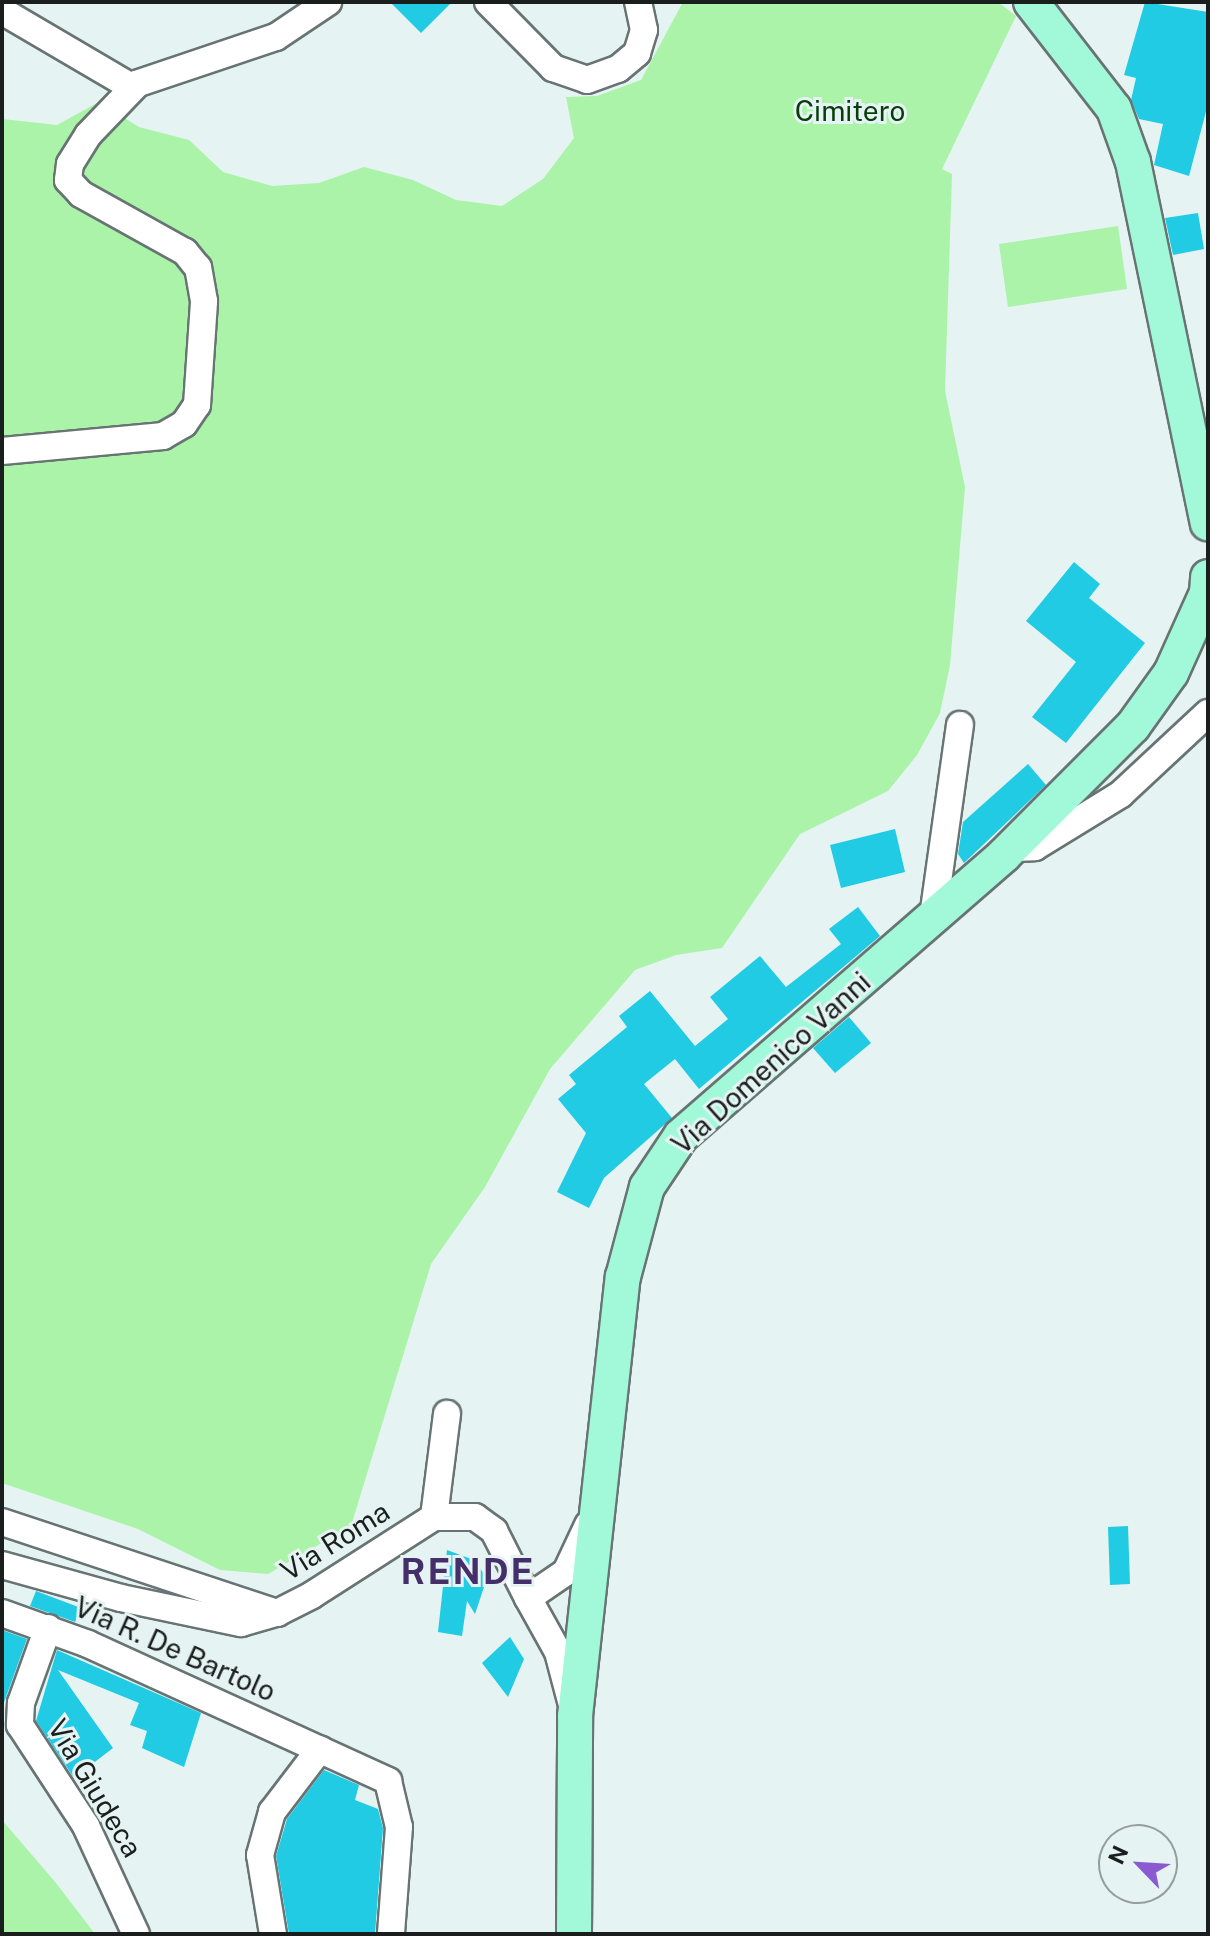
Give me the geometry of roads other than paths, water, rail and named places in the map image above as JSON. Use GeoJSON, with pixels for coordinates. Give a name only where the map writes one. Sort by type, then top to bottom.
{"type":"FeatureCollection","features":[{"type":"Feature","properties":{"kind":"main road"},"geometry":{"type":"LineString","coordinates":[[1031,2],[1114,109],[1133,162],[1208,523]]}},
{"type":"Feature","properties":{"kind":"main road","name":"Via Domenico Vanni"},"geometry":{"type":"LineString","coordinates":[[574,1934],[575,1716],[623,1277],[647,1187],[681,1136],[1012,848],[1133,726],[1171,673],[1207,593],[1208,577]]}},
{"type":"Feature","properties":{"kind":"street"},"geometry":{"type":"LineString","coordinates":[[2,11],[130,86],[276,37],[328,2]]}},
{"type":"Feature","properties":{"kind":"street"},"geometry":{"type":"LineString","coordinates":[[488,2],[553,68],[587,80],[618,69],[637,53],[644,30],[638,2]]}},
{"type":"Feature","properties":{"kind":"street"},"geometry":{"type":"LineString","coordinates":[[2,451],[163,436],[184,424],[197,405],[204,301],[198,268],[185,252],[81,194],[68,180],[70,164],[88,135],[137,84]]}},
{"type":"Feature","properties":{"kind":"street"},"geometry":{"type":"LineString","coordinates":[[1012,848],[1035,847],[1121,794],[1208,713]]}},
{"type":"Feature","properties":{"kind":"street"},"geometry":{"type":"LineString","coordinates":[[933,917],[960,725]]}},
{"type":"Feature","properties":{"kind":"street"},"geometry":{"type":"LineString","coordinates":[[434,1517],[447,1414]]}},
{"type":"Feature","properties":{"kind":"street"},"geometry":{"type":"LineString","coordinates":[[528,1598],[566,1572],[599,1491]]}},
{"type":"Feature","properties":{"kind":"street","name":"Via Roma"},"geometry":{"type":"LineString","coordinates":[[2,1565],[121,1598],[241,1623],[277,1613],[434,1517],[475,1517],[494,1531],[558,1652],[575,1716]]}},
{"type":"Feature","properties":{"kind":"street"},"geometry":{"type":"LineString","coordinates":[[2,1522],[277,1613]]}},
{"type":"Feature","properties":{"kind":"street","name":"Via R. De Bartolo"},"geometry":{"type":"LineString","coordinates":[[2,1613],[48,1628],[388,1781],[399,1827],[391,1934]]}},
{"type":"Feature","properties":{"kind":"street","name":"Via Giudeca"},"geometry":{"type":"LineString","coordinates":[[48,1628],[21,1703],[20,1725],[86,1826],[136,1934]]}},
{"type":"Feature","properties":{"kind":"street"},"geometry":{"type":"LineString","coordinates":[[273,1934],[260,1855],[272,1812],[320,1749]]}},
{"type":"Feature","properties":{"kind":"district","name":"RENDE"},"geometry":{"type":"Point","coordinates":[468,1572]}},
{"type":"Feature","properties":{"kind":"park label","name":"Cimitero"},"geometry":{"type":"Point","coordinates":[850,111]}}]}
